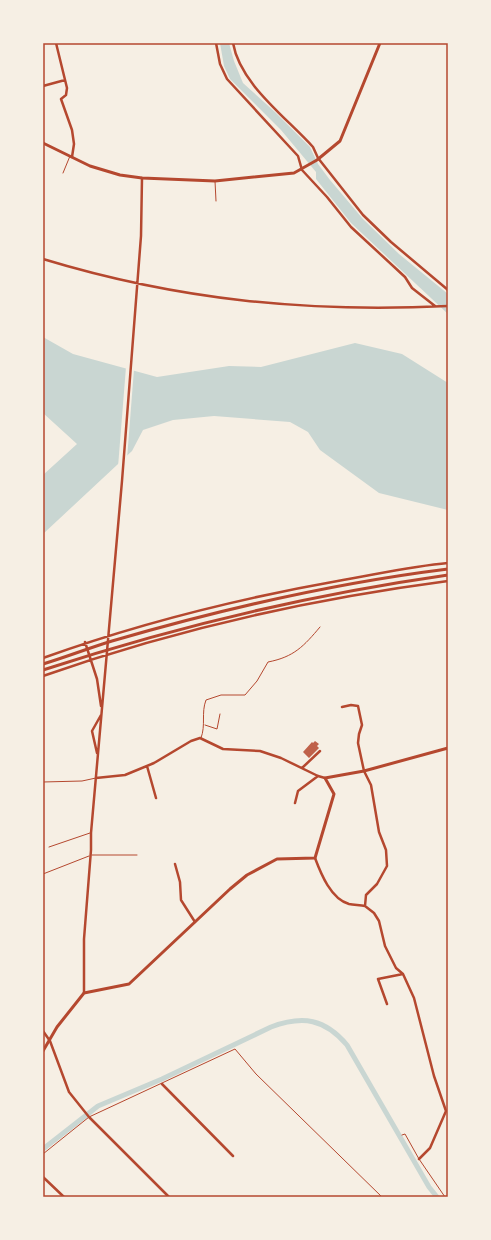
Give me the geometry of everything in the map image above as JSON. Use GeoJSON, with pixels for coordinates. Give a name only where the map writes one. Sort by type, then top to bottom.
{"type":"FeatureCollection","features":[{"type":"Feature","properties":{"kind":"street"},"geometry":{"type":"LineString","coordinates":[[56,43],[67,88],[66,95],[61,99],[72,130],[74,144],[71,156]]}},
{"type":"Feature","properties":{"kind":"street"},"geometry":{"type":"LineString","coordinates":[[216,43],[220,64],[227,79],[298,156],[303,168],[350,227],[406,277],[412,288],[436,307]]}},
{"type":"Feature","properties":{"kind":"street"},"geometry":{"type":"LineString","coordinates":[[234,43],[235,53],[246,75],[313,147],[318,159],[363,215],[391,242],[448,290]]}},
{"type":"Feature","properties":{"kind":"street"},"geometry":{"type":"LineString","coordinates":[[43,144],[103,170],[142,178],[215,181],[294,173],[318,159],[340,141],[380,43]]}},
{"type":"Feature","properties":{"kind":"street"},"geometry":{"type":"LineString","coordinates":[[43,86],[65,80]]}},
{"type":"Feature","properties":{"kind":"street"},"geometry":{"type":"LineString","coordinates":[[43,1051],[57,1027],[84,993],[84,938],[91,855],[91,833],[122,481],[141,236],[142,178]]}},
{"type":"Feature","properties":{"kind":"street"},"geometry":{"type":"LineString","coordinates":[[43,259],[143,286],[235,301],[316,307],[448,306]]}},
{"type":"Feature","properties":{"kind":"street"},"geometry":{"type":"LineString","coordinates":[[43,658],[85,642],[249,599],[324,584],[448,563]]}},
{"type":"Feature","properties":{"kind":"street"},"geometry":{"type":"LineString","coordinates":[[43,664],[88,649],[237,608],[371,581],[448,569]]}},
{"type":"Feature","properties":{"kind":"street"},"geometry":{"type":"LineString","coordinates":[[43,670],[192,625],[255,610],[359,589],[448,575]]}},
{"type":"Feature","properties":{"kind":"street"},"geometry":{"type":"LineString","coordinates":[[43,676],[91,660],[201,629],[254,616],[357,595],[448,581]]}},
{"type":"Feature","properties":{"kind":"street"},"geometry":{"type":"LineString","coordinates":[[85,642],[90,655],[101,701],[101,714],[92,731],[98,755]]}},
{"type":"Feature","properties":{"kind":"street"},"geometry":{"type":"LineString","coordinates":[[342,707],[351,705],[358,706],[362,725],[358,743],[364,771],[371,785],[379,832],[386,850],[387,866],[377,884],[366,895],[365,906]]}},
{"type":"Feature","properties":{"kind":"street"},"geometry":{"type":"LineString","coordinates":[[96,778],[125,775],[146,766],[191,741],[200,738],[223,749],[260,751],[325,778],[364,771],[448,748]]}},
{"type":"Feature","properties":{"kind":"street"},"geometry":{"type":"LineString","coordinates":[[302,768],[320,751]]}},
{"type":"Feature","properties":{"kind":"street"},"geometry":{"type":"LineString","coordinates":[[146,766],[156,798]]}},
{"type":"Feature","properties":{"kind":"street"},"geometry":{"type":"LineString","coordinates":[[295,803],[298,791],[318,776]]}},
{"type":"Feature","properties":{"kind":"street"},"geometry":{"type":"LineString","coordinates":[[325,778],[334,794],[315,858],[323,878],[341,900],[348,904],[365,906],[374,913],[379,921],[385,946],[396,968],[403,974],[414,998],[434,1076],[446,1112],[430,1148],[419,1159]]}},
{"type":"Feature","properties":{"kind":"street"},"geometry":{"type":"LineString","coordinates":[[84,993],[129,984],[230,889],[261,866],[277,859],[315,858]]}},
{"type":"Feature","properties":{"kind":"street"},"geometry":{"type":"LineString","coordinates":[[175,864],[180,882],[181,900],[195,922]]}},
{"type":"Feature","properties":{"kind":"street"},"geometry":{"type":"LineString","coordinates":[[387,1004],[378,979],[403,974]]}},
{"type":"Feature","properties":{"kind":"street"},"geometry":{"type":"LineString","coordinates":[[43,1032],[50,1041],[69,1092],[89,1117],[169,1197]]}},
{"type":"Feature","properties":{"kind":"street"},"geometry":{"type":"LineString","coordinates":[[162,1084],[233,1156]]}},
{"type":"Feature","properties":{"kind":"street"},"geometry":{"type":"LineString","coordinates":[[43,1177],[64,1197]]}},
{"type":"Feature","properties":{"kind":"lane"},"geometry":{"type":"LineString","coordinates":[[63,173],[71,156]]}},
{"type":"Feature","properties":{"kind":"lane"},"geometry":{"type":"LineString","coordinates":[[215,181],[216,200]]}},
{"type":"Feature","properties":{"kind":"lane"},"geometry":{"type":"LineString","coordinates":[[200,738],[205,725],[202,710],[206,700],[221,695],[245,695],[257,681],[268,662],[283,659],[302,648],[320,627]]}},
{"type":"Feature","properties":{"kind":"lane"},"geometry":{"type":"LineString","coordinates":[[205,725],[217,729],[220,714]]}},
{"type":"Feature","properties":{"kind":"lane"},"geometry":{"type":"LineString","coordinates":[[43,782],[82,782],[96,778]]}},
{"type":"Feature","properties":{"kind":"lane"},"geometry":{"type":"LineString","coordinates":[[49,847],[91,833]]}},
{"type":"Feature","properties":{"kind":"lane"},"geometry":{"type":"LineString","coordinates":[[43,874],[91,855],[137,855]]}},
{"type":"Feature","properties":{"kind":"lane"},"geometry":{"type":"LineString","coordinates":[[43,1154],[89,1117],[235,1049],[256,1074],[382,1197]]}},
{"type":"Feature","properties":{"kind":"lane"},"geometry":{"type":"LineString","coordinates":[[402,1136],[405,1134],[419,1159],[445,1197]]}},
{"type":"Feature","properties":{"kind":"shaded area"},"geometry":{"type":"Polygon","coordinates":[[[220,43],[229,43],[234,61],[243,83],[310,147],[318,164],[363,219],[399,254],[448,294],[448,314],[351,223],[316,179],[316,172],[281,130],[230,79],[224,66],[220,43]]]}},
{"type":"Feature","properties":{"kind":"shaded area"},"geometry":{"type":"Polygon","coordinates":[[[43,337],[73,354],[157,377],[229,366],[261,367],[355,343],[402,354],[448,383],[448,510],[379,493],[320,450],[308,432],[290,422],[214,416],[173,420],[143,430],[132,451],[43,534],[43,475],[77,444],[43,413],[43,337]]]}},
{"type":"Feature","properties":{"kind":"pier"},"geometry":{"type":"Polygon","coordinates":[[[126,367],[134,369],[127,459],[118,467],[126,367]]]}},
{"type":"Feature","properties":{"kind":"building"},"geometry":{"type":"Polygon","coordinates":[[[315,741],[319,744],[317,746],[319,748],[309,758],[303,752],[312,742],[313,743],[315,741]]]}},
{"type":"Feature","properties":{"kind":"waterway"},"geometry":{"type":"LineString","coordinates":[[43,1149],[98,1106],[162,1079],[271,1027],[293,1021],[313,1022],[322,1025],[339,1036],[347,1045],[429,1187],[437,1197]]}}]}
